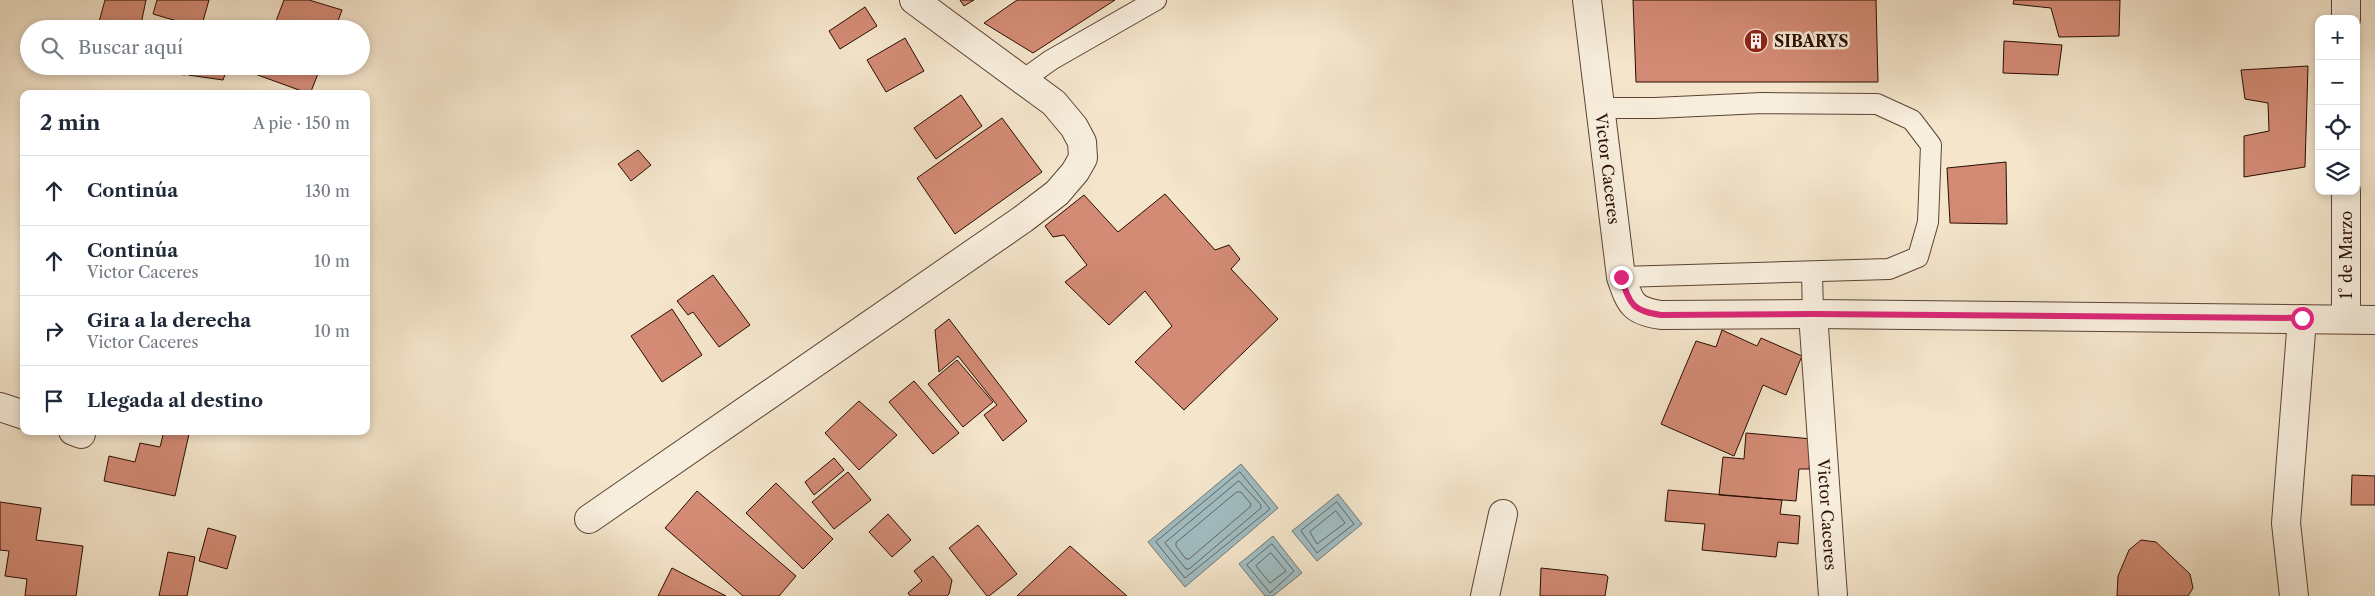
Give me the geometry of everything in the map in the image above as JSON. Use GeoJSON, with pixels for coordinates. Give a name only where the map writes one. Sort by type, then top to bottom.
{"type":"FeatureCollection","features":[{"type":"Feature","properties":{"kind":"street"},"geometry":{"type":"LineString","coordinates":[[589,519],[1023,219],[1057,193],[1075,172],[1083,158],[1082,142],[1074,127],[1054,103],[914,0]]}},
{"type":"Feature","properties":{"kind":"street","name":"Victor Caceres"},"geometry":{"type":"LineString","coordinates":[[1587,0],[1621,277],[1630,302],[1642,312],[1661,315],[1813,314],[2375,320]]}},
{"type":"Feature","properties":{"kind":"street"},"geometry":{"type":"LineString","coordinates":[[2346,0],[2346,15]]}},
{"type":"Feature","properties":{"kind":"street","name":"1° de Marzo"},"geometry":{"type":"LineString","coordinates":[[2346,195],[2346,319]]}},
{"type":"Feature","properties":{"kind":"street","name":"Victor Caceres"},"geometry":{"type":"LineString","coordinates":[[1813,314],[1833,596]]}},
{"type":"Feature","properties":{"kind":"street"},"geometry":{"type":"LineString","coordinates":[[2294,596],[2286,523],[2302,318]]}},
{"type":"Feature","properties":{"kind":"street"},"geometry":{"type":"LineString","coordinates":[[0,407],[20,414]]}},
{"type":"Feature","properties":{"kind":"street"},"geometry":{"type":"LineString","coordinates":[[1484,596],[1503,514]]}},
{"type":"Feature","properties":{"kind":"lane"},"geometry":{"type":"LineString","coordinates":[[1023,80],[1051,60],[1156,0]]}},
{"type":"Feature","properties":{"kind":"lane"},"geometry":{"type":"LineString","coordinates":[[1600,108],[1655,108],[1762,103],[1877,104],[1912,120],[1930,145],[1928,222],[1918,256],[1889,269],[1812,273],[1621,277]]}},
{"type":"Feature","properties":{"kind":"lane"},"geometry":{"type":"LineString","coordinates":[[1812,273],[1813,314]]}},
{"type":"Feature","properties":{"kind":"water"},"geometry":{"type":"Polygon","coordinates":[[[1241,464],[1278,508],[1185,587],[1148,542],[1241,464]]]}},
{"type":"Feature","properties":{"kind":"water"},"geometry":{"type":"Polygon","coordinates":[[[1338,494],[1362,524],[1317,561],[1292,531],[1338,494]]]}},
{"type":"Feature","properties":{"kind":"water"},"geometry":{"type":"Polygon","coordinates":[[[1273,536],[1302,573],[1273,596],[1265,596],[1239,564],[1273,536]]]}},
{"type":"Feature","properties":{"kind":"building"},"geometry":{"type":"Polygon","coordinates":[[[105,0],[146,0],[142,20],[99,20],[105,0]]]}},
{"type":"Feature","properties":{"kind":"building"},"geometry":{"type":"Polygon","coordinates":[[[157,0],[209,0],[203,20],[174,20],[153,14],[157,0]]]}},
{"type":"Feature","properties":{"kind":"building"},"geometry":{"type":"Polygon","coordinates":[[[284,0],[309,0],[342,10],[338,20],[276,20],[284,0]]]}},
{"type":"Feature","properties":{"kind":"building"},"geometry":{"type":"Polygon","coordinates":[[[960,0],[974,0],[964,6],[960,0]]]}},
{"type":"Feature","properties":{"kind":"building"},"geometry":{"type":"Polygon","coordinates":[[[1017,0],[1115,0],[1033,53],[984,23],[1017,0]]]}},
{"type":"Feature","properties":{"kind":"building","name":"SIBARYS"},"geometry":{"type":"Polygon","coordinates":[[[1633,0],[1876,0],[1878,82],[1636,82],[1633,0]]]}},
{"type":"Feature","properties":{"kind":"building"},"geometry":{"type":"Polygon","coordinates":[[[2014,0],[2120,0],[2119,36],[2059,37],[2051,8],[2013,4],[2014,0]]]}},
{"type":"Feature","properties":{"kind":"building"},"geometry":{"type":"Polygon","coordinates":[[[865,7],[877,26],[840,49],[829,31],[865,7]]]}},
{"type":"Feature","properties":{"kind":"building"},"geometry":{"type":"Polygon","coordinates":[[[905,38],[924,71],[886,92],[867,60],[905,38]]]}},
{"type":"Feature","properties":{"kind":"building"},"geometry":{"type":"Polygon","coordinates":[[[2004,41],[2062,45],[2058,75],[2003,73],[2004,41]]]}},
{"type":"Feature","properties":{"kind":"building"},"geometry":{"type":"Polygon","coordinates":[[[2308,66],[2305,167],[2244,177],[2244,136],[2269,131],[2268,103],[2245,99],[2241,70],[2308,66]]]}},
{"type":"Feature","properties":{"kind":"building"},"geometry":{"type":"Polygon","coordinates":[[[188,75],[225,75],[223,80],[188,75]]]}},
{"type":"Feature","properties":{"kind":"building"},"geometry":{"type":"Polygon","coordinates":[[[258,75],[317,75],[312,90],[299,90],[258,75]]]}},
{"type":"Feature","properties":{"kind":"building"},"geometry":{"type":"Polygon","coordinates":[[[961,95],[982,126],[936,159],[914,128],[961,95]]]}},
{"type":"Feature","properties":{"kind":"building"},"geometry":{"type":"Polygon","coordinates":[[[1002,118],[1042,172],[955,234],[917,178],[1002,118]]]}},
{"type":"Feature","properties":{"kind":"building"},"geometry":{"type":"Polygon","coordinates":[[[638,150],[651,165],[631,181],[618,164],[638,150]]]}},
{"type":"Feature","properties":{"kind":"building"},"geometry":{"type":"Polygon","coordinates":[[[2006,162],[2007,224],[1950,223],[1947,168],[2006,162]]]}},
{"type":"Feature","properties":{"kind":"building"},"geometry":{"type":"Polygon","coordinates":[[[1165,194],[1215,250],[1229,245],[1240,259],[1231,269],[1278,319],[1184,410],[1135,362],[1172,326],[1145,291],[1109,325],[1065,282],[1087,265],[1064,235],[1053,237],[1045,226],[1084,195],[1118,232],[1165,194]]]}},
{"type":"Feature","properties":{"kind":"building"},"geometry":{"type":"Polygon","coordinates":[[[713,275],[750,325],[719,347],[693,312],[688,315],[677,301],[713,275]]]}},
{"type":"Feature","properties":{"kind":"building"},"geometry":{"type":"Polygon","coordinates":[[[672,309],[702,355],[662,382],[631,336],[672,309]]]}},
{"type":"Feature","properties":{"kind":"building"},"geometry":{"type":"Polygon","coordinates":[[[949,319],[1027,421],[1003,441],[984,415],[997,405],[958,356],[939,372],[935,330],[949,319]]]}},
{"type":"Feature","properties":{"kind":"building"},"geometry":{"type":"Polygon","coordinates":[[[1722,330],[1757,346],[1761,338],[1802,356],[1786,395],[1763,385],[1734,456],[1661,424],[1696,341],[1716,347],[1722,330]]]}},
{"type":"Feature","properties":{"kind":"building"},"geometry":{"type":"Polygon","coordinates":[[[957,360],[993,402],[963,427],[928,384],[957,360]]]}},
{"type":"Feature","properties":{"kind":"building"},"geometry":{"type":"Polygon","coordinates":[[[914,381],[959,433],[933,454],[889,402],[914,381]]]}},
{"type":"Feature","properties":{"kind":"building"},"geometry":{"type":"Polygon","coordinates":[[[859,401],[897,435],[859,470],[825,433],[859,401]]]}},
{"type":"Feature","properties":{"kind":"building"},"geometry":{"type":"Polygon","coordinates":[[[1746,433],[1812,439],[1809,469],[1799,469],[1796,501],[1719,495],[1723,457],[1744,459],[1746,433]]]}},
{"type":"Feature","properties":{"kind":"building"},"geometry":{"type":"Polygon","coordinates":[[[163,435],[189,435],[175,496],[104,481],[109,456],[135,462],[140,443],[160,447],[163,435]]]}},
{"type":"Feature","properties":{"kind":"building"},"geometry":{"type":"Polygon","coordinates":[[[834,458],[844,470],[814,495],[805,482],[834,458]]]}},
{"type":"Feature","properties":{"kind":"building"},"geometry":{"type":"Polygon","coordinates":[[[848,472],[871,500],[834,529],[812,502],[848,472]]]}},
{"type":"Feature","properties":{"kind":"building"},"geometry":{"type":"Polygon","coordinates":[[[2352,475],[2375,476],[2375,505],[2351,505],[2352,475]]]}},
{"type":"Feature","properties":{"kind":"building"},"geometry":{"type":"Polygon","coordinates":[[[776,483],[833,539],[803,569],[746,513],[776,483]]]}},
{"type":"Feature","properties":{"kind":"building"},"geometry":{"type":"Polygon","coordinates":[[[1668,490],[1782,500],[1780,514],[1800,516],[1798,544],[1778,542],[1776,557],[1702,550],[1705,524],[1665,521],[1668,490]]]}},
{"type":"Feature","properties":{"kind":"building"},"geometry":{"type":"Polygon","coordinates":[[[697,491],[796,576],[779,596],[743,596],[665,528],[697,491]]]}},
{"type":"Feature","properties":{"kind":"building"},"geometry":{"type":"Polygon","coordinates":[[[0,502],[41,508],[36,540],[83,546],[76,596],[25,596],[27,579],[5,576],[9,551],[0,550],[0,502]]]}},
{"type":"Feature","properties":{"kind":"building"},"geometry":{"type":"Polygon","coordinates":[[[888,514],[911,540],[892,557],[869,532],[888,514]]]}},
{"type":"Feature","properties":{"kind":"building"},"geometry":{"type":"Polygon","coordinates":[[[978,525],[1017,574],[989,596],[987,596],[949,548],[978,525]]]}},
{"type":"Feature","properties":{"kind":"building"},"geometry":{"type":"Polygon","coordinates":[[[208,528],[236,536],[227,569],[199,561],[208,528]]]}},
{"type":"Feature","properties":{"kind":"building"},"geometry":{"type":"Polygon","coordinates":[[[2141,540],[2156,542],[2190,574],[2193,588],[2188,596],[2117,596],[2118,576],[2129,550],[2141,540]]]}},
{"type":"Feature","properties":{"kind":"building"},"geometry":{"type":"Polygon","coordinates":[[[1070,546],[1127,596],[1017,596],[1070,546]]]}},
{"type":"Feature","properties":{"kind":"building"},"geometry":{"type":"Polygon","coordinates":[[[168,552],[195,557],[187,596],[159,596],[168,552]]]}},
{"type":"Feature","properties":{"kind":"building"},"geometry":{"type":"Polygon","coordinates":[[[933,556],[952,580],[949,594],[947,596],[910,596],[908,593],[922,581],[914,571],[933,556]]]}},
{"type":"Feature","properties":{"kind":"building"},"geometry":{"type":"Polygon","coordinates":[[[672,568],[726,596],[658,596],[672,568]]]}},
{"type":"Feature","properties":{"kind":"building"},"geometry":{"type":"Polygon","coordinates":[[[1541,568],[1606,575],[1608,577],[1605,596],[1540,596],[1541,568]]]}},
{"type":"Feature","properties":{"kind":"place","name":"SIBARYS"},"geometry":{"type":"Point","coordinates":[1756,41]}},
{"type":"Feature","properties":{"kind":"route"},"geometry":{"type":"LineString","coordinates":[[1621,277],[1630,302],[1642,312],[1661,315],[1813,314],[2302,318]]}}]}
